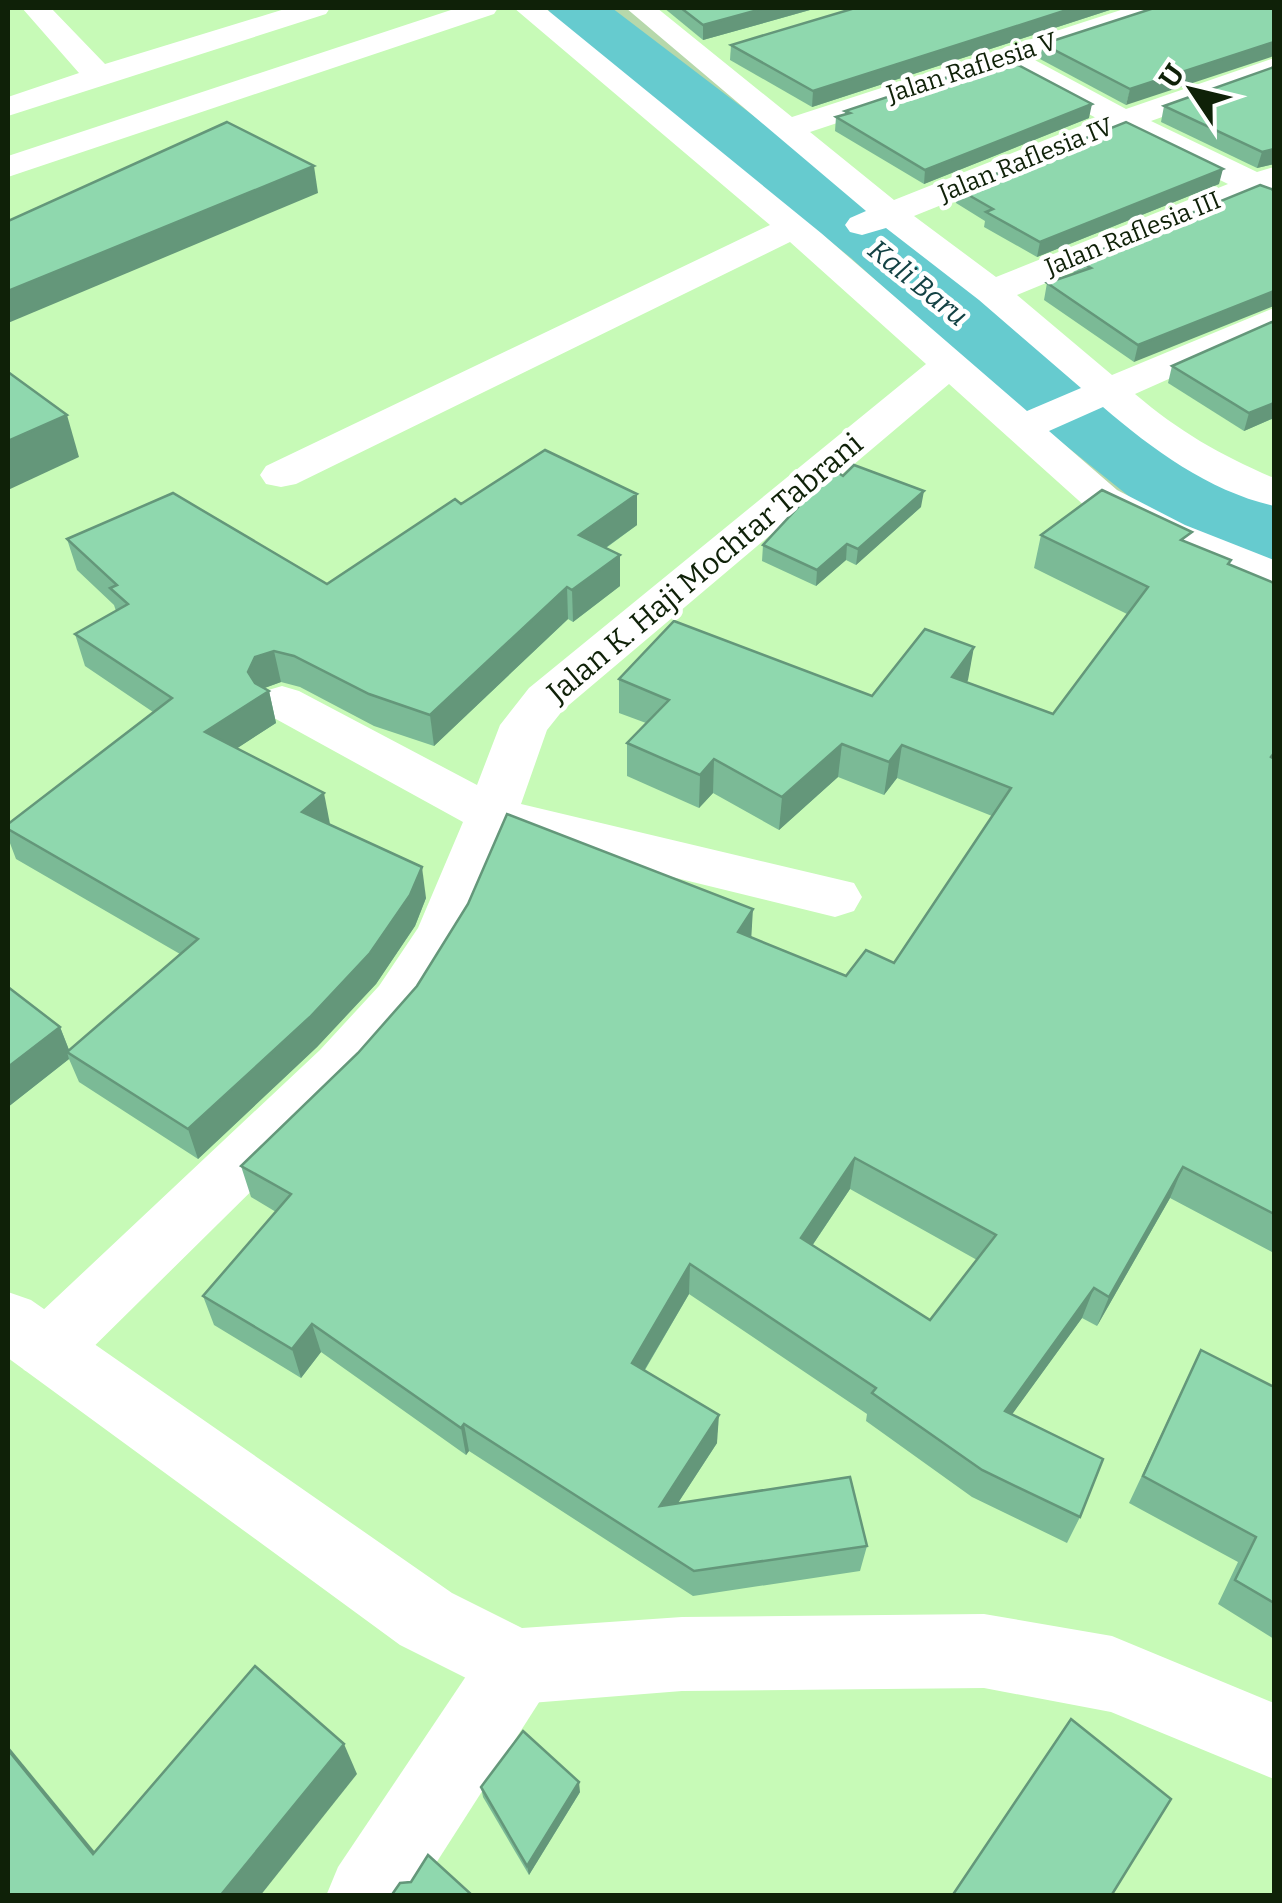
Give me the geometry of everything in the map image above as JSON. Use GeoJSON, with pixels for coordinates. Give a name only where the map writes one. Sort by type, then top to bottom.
{"type":"FeatureCollection","features":[{"type":"Feature","properties":{"kind":"street"},"geometry":{"type":"LineString","coordinates":[[36,8],[99,76]]}},
{"type":"Feature","properties":{"kind":"street"},"geometry":{"type":"LineString","coordinates":[[8,107],[316,8]]}},
{"type":"Feature","properties":{"kind":"street"},"geometry":{"type":"LineString","coordinates":[[8,167],[484,8]]}},
{"type":"Feature","properties":{"kind":"street"},"geometry":{"type":"LineString","coordinates":[[528,8],[807,235],[950,364],[1061,411],[1164,439],[1212,466],[1274,492]]}},
{"type":"Feature","properties":{"kind":"street"},"geometry":{"type":"LineString","coordinates":[[640,8],[790,128],[882,219],[992,292],[1061,411],[1102,499],[1170,534],[1274,576]]}},
{"type":"Feature","properties":{"kind":"street","name":"Jalan Raflesia V"},"geometry":{"type":"LineString","coordinates":[[790,128],[1154,8]]}},
{"type":"Feature","properties":{"kind":"street"},"geometry":{"type":"LineString","coordinates":[[698,55],[734,44]]}},
{"type":"Feature","properties":{"kind":"street"},"geometry":{"type":"LineString","coordinates":[[1006,56],[1124,120],[1269,185]]}},
{"type":"Feature","properties":{"kind":"street","name":"Jalan Raflesia IV"},"geometry":{"type":"LineString","coordinates":[[281,475],[807,235],[882,219],[1124,120],[1274,67]]}},
{"type":"Feature","properties":{"kind":"street","name":"Jalan Raflesia III"},"geometry":{"type":"LineString","coordinates":[[992,292],[1269,185]]}},
{"type":"Feature","properties":{"kind":"street"},"geometry":{"type":"LineString","coordinates":[[1061,411],[1274,318]]}},
{"type":"Feature","properties":{"kind":"street","name":"Jalan K. Haji Mochtar Tabrani"},"geometry":{"type":"LineString","coordinates":[[27,1335],[340,1066],[399,1001],[442,936],[524,725],[546,699],[950,364]]}},
{"type":"Feature","properties":{"kind":"street"},"geometry":{"type":"LineString","coordinates":[[282,702],[492,814],[835,897]]}},
{"type":"Feature","properties":{"kind":"street"},"geometry":{"type":"LineString","coordinates":[[27,1335],[426,1619],[518,1666],[682,1654],[984,1651],[1112,1674],[1274,1742]]}},
{"type":"Feature","properties":{"kind":"street"},"geometry":{"type":"LineString","coordinates":[[367,1896],[518,1666]]}},
{"type":"Feature","properties":{"kind":"green space"},"geometry":{"type":"Polygon","coordinates":[[[528,8],[633,8],[1198,465],[1274,502],[1274,576],[1170,534],[528,8]]]}},
{"type":"Feature","properties":{"kind":"building"},"geometry":{"type":"Polygon","coordinates":[[[681,8],[765,8],[703,25],[681,8]]]}},
{"type":"Feature","properties":{"kind":"building"},"geometry":{"type":"Polygon","coordinates":[[[855,8],[1073,8],[813,91],[731,45],[855,8]]]}},
{"type":"Feature","properties":{"kind":"building"},"geometry":{"type":"Polygon","coordinates":[[[1154,8],[1274,8],[1274,42],[1130,89],[1043,44],[1154,8]]]}},
{"type":"Feature","properties":{"kind":"building"},"geometry":{"type":"Polygon","coordinates":[[[1005,58],[1092,104],[925,170],[836,117],[850,113],[845,111],[1005,58]]]}},
{"type":"Feature","properties":{"kind":"building"},"geometry":{"type":"Polygon","coordinates":[[[1274,67],[1274,149],[1262,152],[1164,106],[1274,67]]]}},
{"type":"Feature","properties":{"kind":"building"},"geometry":{"type":"Polygon","coordinates":[[[227,122],[314,166],[8,291],[8,221],[227,122]]]}},
{"type":"Feature","properties":{"kind":"building"},"geometry":{"type":"Polygon","coordinates":[[[1126,122],[1223,169],[1040,242],[986,212],[993,209],[958,189],[1126,122]]]}},
{"type":"Feature","properties":{"kind":"building"},"geometry":{"type":"Polygon","coordinates":[[[1260,185],[1274,190],[1274,291],[1138,345],[1047,283],[1091,268],[1076,260],[1260,185]]]}},
{"type":"Feature","properties":{"kind":"building"},"geometry":{"type":"Polygon","coordinates":[[[1274,321],[1274,403],[1249,413],[1172,366],[1274,321]]]}},
{"type":"Feature","properties":{"kind":"building"},"geometry":{"type":"Polygon","coordinates":[[[8,372],[67,415],[8,441],[8,372]]]}},
{"type":"Feature","properties":{"kind":"building"},"geometry":{"type":"Polygon","coordinates":[[[545,450],[637,494],[579,535],[620,555],[572,590],[567,587],[430,715],[369,694],[294,656],[274,651],[255,657],[248,672],[255,683],[269,691],[205,732],[324,793],[302,812],[422,867],[410,895],[370,953],[310,1017],[188,1129],[67,1052],[198,939],[8,829],[8,824],[172,698],[75,634],[128,604],[110,588],[117,585],[67,539],[173,493],[327,584],[455,499],[461,504],[545,450]]]}},
{"type":"Feature","properties":{"kind":"building"},"geometry":{"type":"Polygon","coordinates":[[[854,465],[924,491],[858,549],[847,544],[817,570],[763,545],[814,490],[837,472],[843,476],[854,465]]]}},
{"type":"Feature","properties":{"kind":"building"},"geometry":{"type":"Polygon","coordinates":[[[1102,490],[1192,532],[1181,540],[1274,583],[1274,1214],[1183,1167],[1109,1297],[1094,1288],[1005,1411],[1103,1459],[1080,1517],[982,1470],[872,1393],[876,1388],[690,1264],[632,1363],[719,1415],[660,1506],[850,1477],[867,1546],[694,1571],[464,1424],[461,1428],[312,1324],[292,1349],[203,1296],[291,1194],[241,1166],[358,1053],[417,986],[468,904],[507,814],[753,909],[738,932],[846,976],[866,950],[894,963],[1011,788],[902,745],[889,762],[842,744],[782,797],[714,759],[700,775],[627,743],[669,700],[619,679],[674,621],[872,696],[925,629],[974,647],[952,677],[1053,714],[1148,587],[1041,535],[1102,490]],[[855,1158],[801,1238],[930,1320],[996,1235],[855,1158]]]}},
{"type":"Feature","properties":{"kind":"building"},"geometry":{"type":"Polygon","coordinates":[[[8,987],[60,1027],[8,1067],[8,987]]]}},
{"type":"Feature","properties":{"kind":"building"},"geometry":{"type":"Polygon","coordinates":[[[1201,1350],[1274,1387],[1274,1603],[1235,1580],[1256,1537],[1143,1476],[1201,1350]]]}},
{"type":"Feature","properties":{"kind":"building"},"geometry":{"type":"Polygon","coordinates":[[[255,1666],[344,1744],[220,1896],[8,1896],[8,1750],[93,1854],[255,1666]]]}},
{"type":"Feature","properties":{"kind":"building"},"geometry":{"type":"Polygon","coordinates":[[[1071,1719],[1171,1799],[1111,1896],[952,1896],[1071,1719]]]}},
{"type":"Feature","properties":{"kind":"building"},"geometry":{"type":"Polygon","coordinates":[[[523,1731],[579,1782],[527,1866],[481,1787],[523,1731]]]}},
{"type":"Feature","properties":{"kind":"building"},"geometry":{"type":"Polygon","coordinates":[[[428,1855],[473,1896],[391,1896],[400,1883],[411,1882],[428,1855]]]}},
{"type":"Feature","properties":{"kind":"waterway","name":"Kali Baru"},"geometry":{"type":"LineString","coordinates":[[576,8],[876,243],[1033,380],[1187,500],[1274,535]]}}]}
